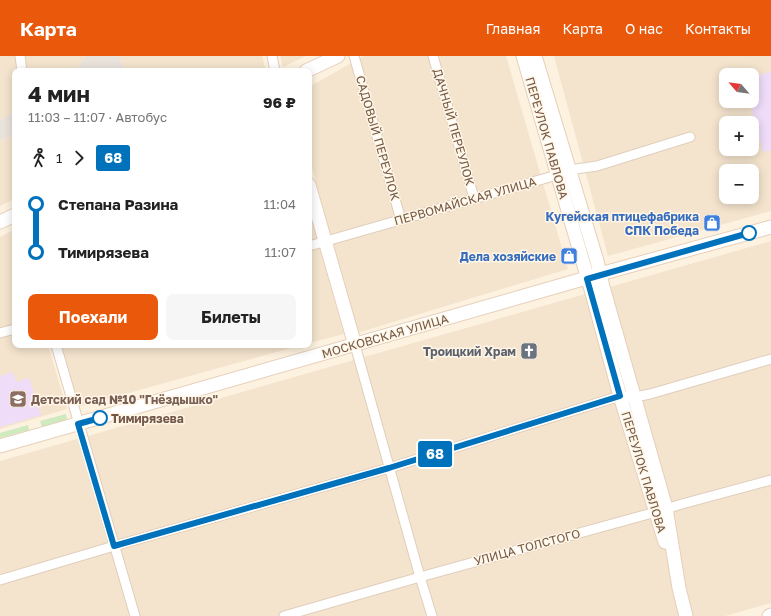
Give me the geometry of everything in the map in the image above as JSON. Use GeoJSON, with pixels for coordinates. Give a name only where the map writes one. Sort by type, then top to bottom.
{"type":"FeatureCollection","features":[{"type":"Feature","properties":{"kind":"street"},"geometry":{"type":"LineString","coordinates":[[20,56],[22,68]]}},
{"type":"Feature","properties":{"kind":"street"},"geometry":{"type":"LineString","coordinates":[[272,56],[275,68]]}},
{"type":"Feature","properties":{"kind":"street"},"geometry":{"type":"LineString","coordinates":[[312,68],[338,56]]}},
{"type":"Feature","properties":{"kind":"street","name":"САДОВЫЙ ПЕРЕУЛОК"},"geometry":{"type":"LineString","coordinates":[[354,56],[401,220]]}},
{"type":"Feature","properties":{"kind":"street","name":"ДАЧНЫЙ ПЕРЕУЛОК"},"geometry":{"type":"LineString","coordinates":[[433,56],[474,198]]}},
{"type":"Feature","properties":{"kind":"street","name":"ПЕРЕУЛОК ПАВЛОВА"},"geometry":{"type":"LineString","coordinates":[[528,57],[563,172],[600,275],[635,397],[686,616]]}},
{"type":"Feature","properties":{"kind":"street","name":"ПЕРВОМАЙСКАЯ УЛИЦА"},"geometry":{"type":"LineString","coordinates":[[312,245],[563,172],[598,166],[690,138]]}},
{"type":"Feature","properties":{"kind":"street","name":"ПЕРЕУЛОК ПАВЛОВА"},"geometry":{"type":"LineString","coordinates":[[563,172],[587,279],[620,396],[661,510]]}},
{"type":"Feature","properties":{"kind":"street"},"geometry":{"type":"LineString","coordinates":[[312,195],[432,616]]}},
{"type":"Feature","properties":{"kind":"street"},"geometry":{"type":"LineString","coordinates":[[0,222],[12,216]]}},
{"type":"Feature","properties":{"kind":"street","name":"МОСКОВСКАЯ УЛИЦА"},"geometry":{"type":"LineString","coordinates":[[0,446],[771,227]]}},
{"type":"Feature","properties":{"kind":"street"},"geometry":{"type":"LineString","coordinates":[[0,333],[12,330]]}},
{"type":"Feature","properties":{"kind":"street"},"geometry":{"type":"LineString","coordinates":[[57,348],[135,616]]}},
{"type":"Feature","properties":{"kind":"street"},"geometry":{"type":"LineString","coordinates":[[0,580],[389,468],[620,396],[635,397],[650,394],[771,359]]}},
{"type":"Feature","properties":{"kind":"street","name":"УЛИЦА ТОЛСТОГО"},"geometry":{"type":"LineString","coordinates":[[284,616],[771,480]]}},
{"type":"Feature","properties":{"kind":"shaded area"},"geometry":{"type":"Polygon","coordinates":[[[0,56],[86,56],[77,68],[12,68],[12,113],[0,120],[0,56]]]}},
{"type":"Feature","properties":{"kind":"shaded area"},"geometry":{"type":"Polygon","coordinates":[[[86,56],[119,56],[124,68],[77,68],[86,56]]]}},
{"type":"Feature","properties":{"kind":"shaded area"},"geometry":{"type":"Polygon","coordinates":[[[119,56],[262,56],[265,68],[124,68],[119,56]]]}},
{"type":"Feature","properties":{"kind":"shaded area"},"geometry":{"type":"Polygon","coordinates":[[[280,56],[306,56],[283,67],[280,56]]]}},
{"type":"Feature","properties":{"kind":"shaded area"},"geometry":{"type":"Polygon","coordinates":[[[364,56],[506,56],[568,269],[357,333],[312,168],[312,85],[364,56]]]}},
{"type":"Feature","properties":{"kind":"shaded area"},"geometry":{"type":"Polygon","coordinates":[[[554,56],[771,56],[771,211],[608,256],[554,56]]]}},
{"type":"Feature","properties":{"kind":"shaded area"},"geometry":{"type":"Polygon","coordinates":[[[771,72],[771,150],[763,152],[759,137],[759,116],[753,116],[751,108],[759,108],[759,75],[771,72]]]}},
{"type":"Feature","properties":{"kind":"shaded area"},"geometry":{"type":"Polygon","coordinates":[[[12,113],[12,135],[0,141],[0,120],[12,113]]]}},
{"type":"Feature","properties":{"kind":"shaded area"},"geometry":{"type":"Polygon","coordinates":[[[12,135],[12,200],[0,206],[0,141],[12,135]]]}},
{"type":"Feature","properties":{"kind":"shaded area"},"geometry":{"type":"Polygon","coordinates":[[[312,222],[344,334],[312,342],[312,222]]]}},
{"type":"Feature","properties":{"kind":"shaded area"},"geometry":{"type":"Polygon","coordinates":[[[12,231],[12,325],[0,328],[0,237],[12,231]]]}},
{"type":"Feature","properties":{"kind":"shaded area"},"geometry":{"type":"Polygon","coordinates":[[[771,241],[771,603],[725,616],[0,616],[0,461],[771,241]]]}},
{"type":"Feature","properties":{"kind":"shaded area"},"geometry":{"type":"Polygon","coordinates":[[[12,333],[12,348],[49,348],[67,409],[0,429],[0,337],[12,333]]]}},
{"type":"Feature","properties":{"kind":"shaded area"},"geometry":{"type":"Polygon","coordinates":[[[62,348],[291,348],[78,407],[62,348]]]}},
{"type":"Feature","properties":{"kind":"shaded area","name":"Детский сад №10 \"Гнёздышко\""},"geometry":{"type":"Polygon","coordinates":[[[13,372],[16,382],[29,378],[41,415],[0,427],[0,376],[13,372]]]}},
{"type":"Feature","properties":{"kind":"green space"},"geometry":{"type":"Polygon","coordinates":[[[66,414],[67,420],[42,427],[40,421],[66,414]]]}},
{"type":"Feature","properties":{"kind":"green space"},"geometry":{"type":"Polygon","coordinates":[[[28,425],[29,430],[0,438],[0,433],[28,425]]]}},
{"type":"Feature","properties":{"kind":"bus line","name":"68"},"geometry":{"type":"LineString","coordinates":[[100,418],[78,424],[83,436],[114,546],[389,468],[620,396],[587,279],[749,233]]}},
{"type":"Feature","properties":{"kind":"place","name":"Кугейская птицефабрика СПК Победа"},"geometry":{"type":"Point","coordinates":[712,223]}},
{"type":"Feature","properties":{"kind":"place","name":"Дела хозяйские"},"geometry":{"type":"Point","coordinates":[569,256]}},
{"type":"Feature","properties":{"kind":"place","name":"Троицкий Храм"},"geometry":{"type":"Point","coordinates":[529,351]}},
{"type":"Feature","properties":{"kind":"place","name":"Детский сад №10 \"Гнёздышко\""},"geometry":{"type":"Point","coordinates":[18,399]}},
{"type":"Feature","properties":{"kind":"place","name":"Тимирязева"},"geometry":{"type":"Point","coordinates":[100,418]}}]}
